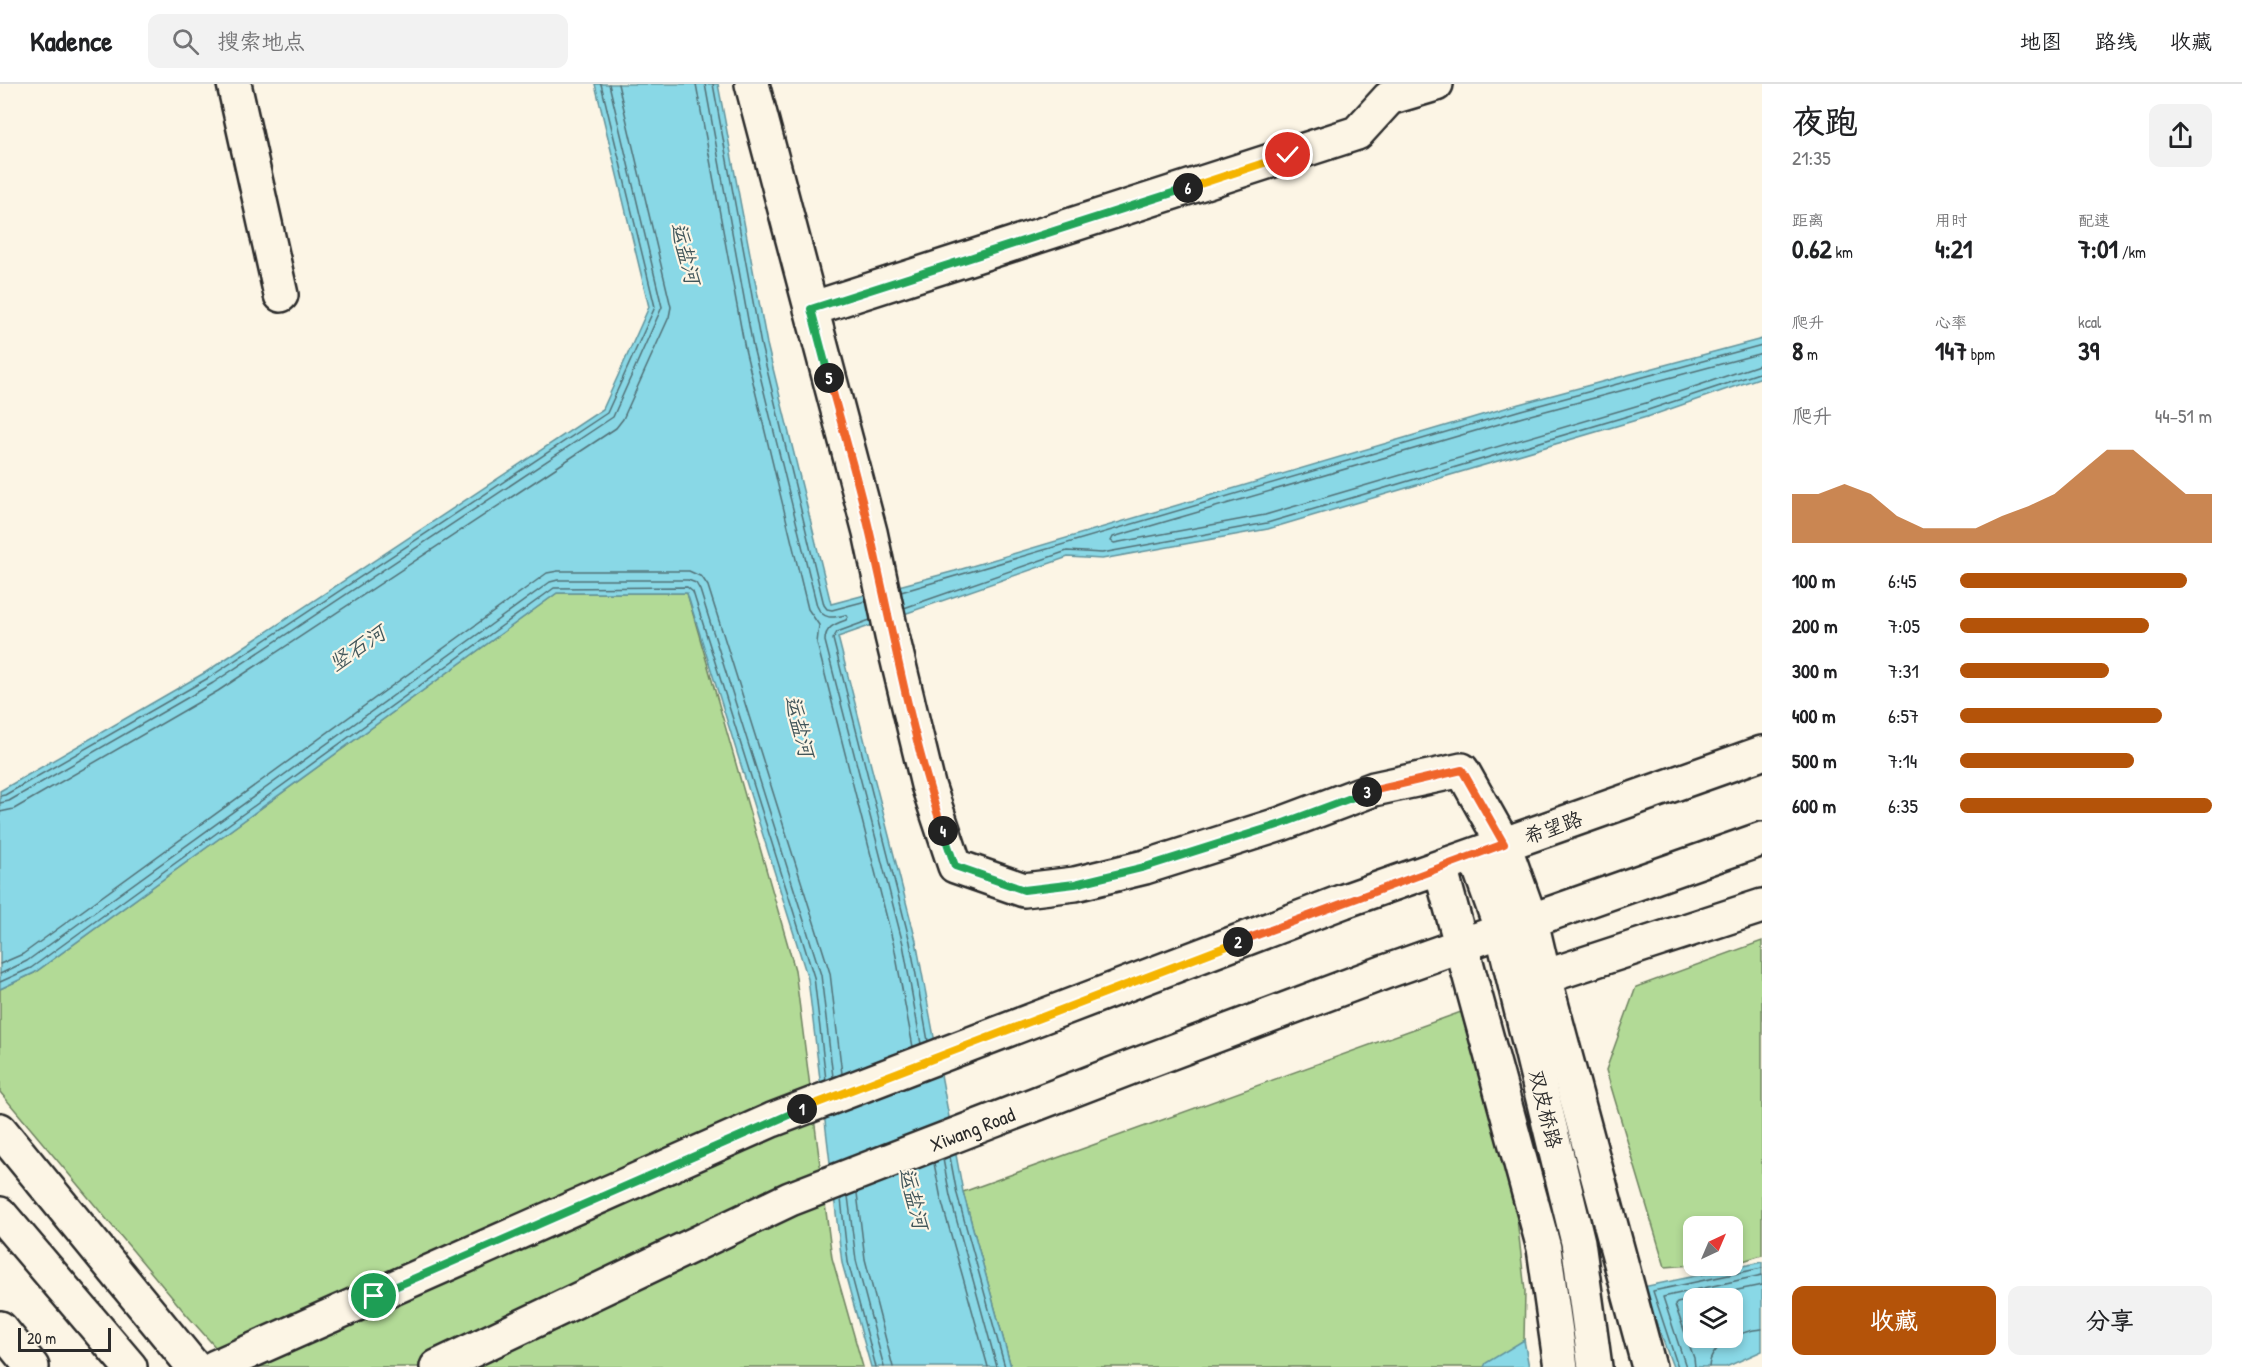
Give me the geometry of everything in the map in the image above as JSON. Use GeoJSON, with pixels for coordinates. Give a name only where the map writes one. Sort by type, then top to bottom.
{"type":"FeatureCollection","features":[{"type":"Feature","properties":{"kind":"main road"},"geometry":{"type":"LineString","coordinates":[[234,84],[281,295]]}},
{"type":"Feature","properties":{"kind":"main road"},"geometry":{"type":"LineString","coordinates":[[752,84],[870,532],[892,636],[928,784],[955,866],[1024,890],[1075,884],[1145,867],[1281,824],[1374,789],[1462,770],[1517,926],[1544,977],[1649,1367]]}},
{"type":"Feature","properties":{"kind":"main road"},"geometry":{"type":"LineString","coordinates":[[811,309],[1357,132],[1389,98],[1436,84]]}},
{"type":"Feature","properties":{"kind":"main road","name":"希望路"},"geometry":{"type":"LineString","coordinates":[[215,1367],[772,1120],[1344,901],[1762,753]]}},
{"type":"Feature","properties":{"kind":"main road"},"geometry":{"type":"LineString","coordinates":[[1462,945],[1762,839]]}},
{"type":"Feature","properties":{"kind":"main road","name":"双皮桥路"},"geometry":{"type":"LineString","coordinates":[[1440,867],[1544,1248],[1561,1367]]}},
{"type":"Feature","properties":{"kind":"main road"},"geometry":{"type":"LineString","coordinates":[[1544,977],[1762,906]]}},
{"type":"Feature","properties":{"kind":"main road","name":"双皮桥路"},"geometry":{"type":"LineString","coordinates":[[1517,926],[1578,1242],[1595,1367]]}},
{"type":"Feature","properties":{"kind":"main road","name":"Xiwang Road"},"geometry":{"type":"LineString","coordinates":[[438,1367],[790,1199],[1173,1051],[1462,945]]}},
{"type":"Feature","properties":{"kind":"main road"},"geometry":{"type":"LineString","coordinates":[[0,1130],[194,1367]]}},
{"type":"Feature","properties":{"kind":"main road"},"geometry":{"type":"LineString","coordinates":[[0,1214],[130,1367]]}},
{"type":"Feature","properties":{"kind":"main road"},"geometry":{"type":"LineString","coordinates":[[0,1328],[32,1367]]}},
{"type":"Feature","properties":{"kind":"green space"},"geometry":{"type":"Polygon","coordinates":[[[557,593],[687,593],[795,970],[832,1258],[863,1367],[233,1367],[0,1092],[0,989],[34,973],[557,593]]]}},
{"type":"Feature","properties":{"kind":"green space"},"geometry":{"type":"Polygon","coordinates":[[[1762,941],[1762,1255],[1743,1261],[1743,1216],[1683,1216],[1683,1266],[1665,1267],[1606,1070],[1636,987],[1762,941]]]}},
{"type":"Feature","properties":{"kind":"green space"},"geometry":{"type":"Polygon","coordinates":[[[1461,1012],[1516,1210],[1525,1291],[1524,1340],[1484,1367],[1011,1367],[963,1192],[1461,1012]]]}},
{"type":"Feature","properties":{"kind":"water"},"geometry":{"type":"Polygon","coordinates":[[[595,84],[718,84],[767,344],[831,604],[955,571],[1519,404],[1762,339],[1762,377],[1650,416],[1268,529],[1102,559],[1068,557],[838,637],[916,941],[963,1192],[1011,1367],[871,1367],[842,1263],[808,979],[687,593],[557,593],[34,973],[0,989],[0,791],[206,672],[603,409],[649,307],[595,84]]]}},
{"type":"Feature","properties":{"kind":"water"},"geometry":{"type":"Polygon","coordinates":[[[1762,1262],[1762,1351],[1726,1367],[1673,1367],[1643,1287],[1695,1276],[1743,1276],[1743,1266],[1762,1262]]]}},
{"type":"Feature","properties":{"kind":"water"},"geometry":{"type":"Polygon","coordinates":[[[1524,1340],[1529,1367],[1484,1367],[1486,1363],[1524,1340]]]}},
{"type":"Feature","properties":{"kind":"route"},"geometry":{"type":"LineString","coordinates":[[374,1296],[772,1120],[1344,901],[1504,844],[1462,770],[1374,789],[1281,824],[1145,867],[1075,884],[1024,890],[955,866],[928,784],[892,636],[870,532],[811,309],[1288,155]]}},
{"type":"Feature","properties":{"kind":"water label","name":"运盐河"},"geometry":{"type":"Point","coordinates":[686,253]}},
{"type":"Feature","properties":{"kind":"water label","name":"竖石河"},"geometry":{"type":"Point","coordinates":[357,648]}},
{"type":"Feature","properties":{"kind":"water label","name":"运盐河"},"geometry":{"type":"Point","coordinates":[800,726]}},
{"type":"Feature","properties":{"kind":"water label","name":"运盐河"},"geometry":{"type":"Point","coordinates":[914,1198]}}]}
